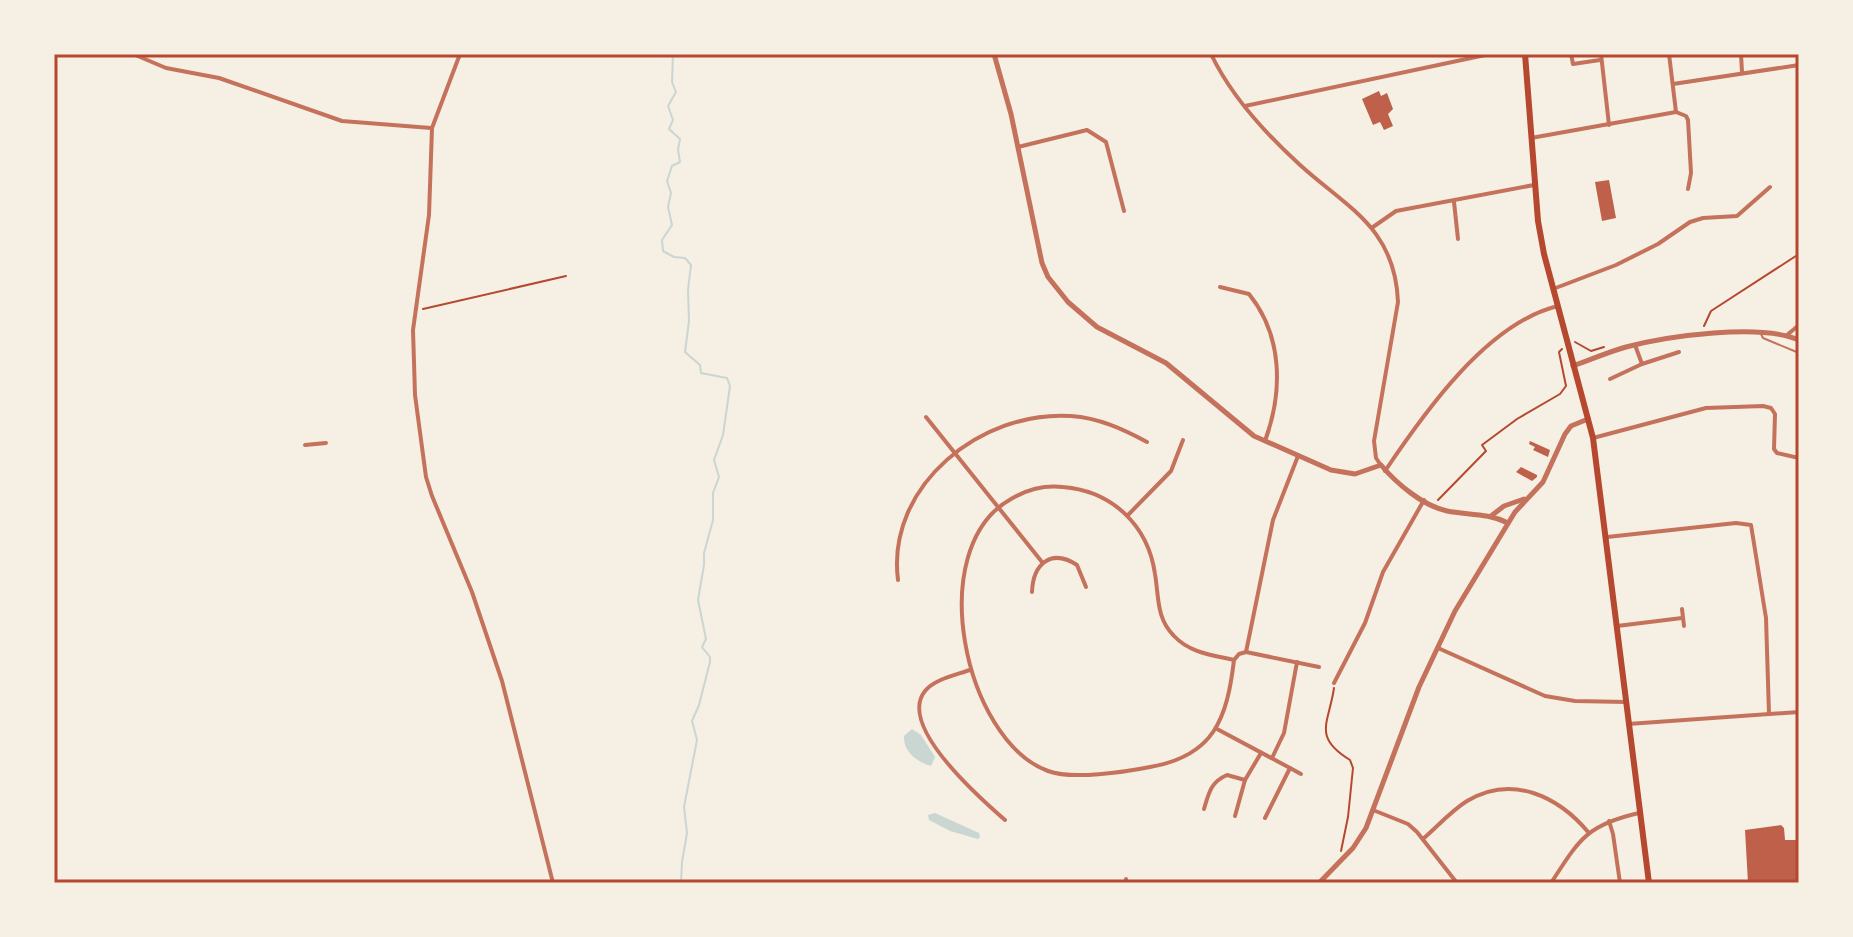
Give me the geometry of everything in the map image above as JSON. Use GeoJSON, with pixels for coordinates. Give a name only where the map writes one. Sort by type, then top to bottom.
{"type":"FeatureCollection","features":[{"type":"Feature","properties":{"kind":"main road"},"geometry":{"type":"LineString","coordinates":[[1525,54],[1540,232],[1593,438],[1649,883]]}},
{"type":"Feature","properties":{"kind":"street"},"geometry":{"type":"LineString","coordinates":[[133,54],[166,68],[219,78],[342,121],[432,128]]}},
{"type":"Feature","properties":{"kind":"street"},"geometry":{"type":"LineString","coordinates":[[460,54],[432,128],[429,215],[413,330],[413,363],[426,477],[443,528],[472,592],[502,681],[553,883]]}},
{"type":"Feature","properties":{"kind":"street"},"geometry":{"type":"LineString","coordinates":[[994,54],[1018,147],[1039,254],[1057,290],[1086,320],[1166,363],[1244,428],[1298,456],[1344,473],[1383,468],[1431,405],[1475,357],[1533,314],[1558,306]]}},
{"type":"Feature","properties":{"kind":"street"},"geometry":{"type":"LineString","coordinates":[[1211,54],[1220,72],[1272,138],[1301,166],[1354,208],[1373,227],[1387,250],[1398,285],[1398,302],[1374,441],[1376,458],[1383,468],[1439,509],[1491,516],[1508,523]]}},
{"type":"Feature","properties":{"kind":"street"},"geometry":{"type":"LineString","coordinates":[[1245,106],[1490,54]]}},
{"type":"Feature","properties":{"kind":"street"},"geometry":{"type":"LineString","coordinates":[[1571,54],[1573,64],[1601,57],[1609,125]]}},
{"type":"Feature","properties":{"kind":"street"},"geometry":{"type":"LineString","coordinates":[[1669,54],[1676,112]]}},
{"type":"Feature","properties":{"kind":"street"},"geometry":{"type":"LineString","coordinates":[[1741,54],[1743,73]]}},
{"type":"Feature","properties":{"kind":"street"},"geometry":{"type":"LineString","coordinates":[[1673,84],[1799,63],[1799,54]]}},
{"type":"Feature","properties":{"kind":"street"},"geometry":{"type":"LineString","coordinates":[[1531,138],[1676,112],[1688,120],[1691,173],[1688,189]]}},
{"type":"Feature","properties":{"kind":"street"},"geometry":{"type":"LineString","coordinates":[[1018,147],[1087,130],[1106,142],[1124,211]]}},
{"type":"Feature","properties":{"kind":"street"},"geometry":{"type":"LineString","coordinates":[[1373,227],[1396,211],[1534,185]]}},
{"type":"Feature","properties":{"kind":"street"},"geometry":{"type":"LineString","coordinates":[[1553,289],[1616,265],[1658,244],[1690,222],[1737,216],[1770,187]]}},
{"type":"Feature","properties":{"kind":"street"},"geometry":{"type":"LineString","coordinates":[[1454,200],[1458,239]]}},
{"type":"Feature","properties":{"kind":"street"},"geometry":{"type":"LineString","coordinates":[[1220,287],[1249,294],[1269,331],[1279,381],[1265,441]]}},
{"type":"Feature","properties":{"kind":"street"},"geometry":{"type":"LineString","coordinates":[[1787,335],[1799,325]]}},
{"type":"Feature","properties":{"kind":"street"},"geometry":{"type":"LineString","coordinates":[[1573,366],[1635,345],[1702,335],[1760,331],[1799,340]]}},
{"type":"Feature","properties":{"kind":"street"},"geometry":{"type":"LineString","coordinates":[[1635,345],[1642,364]]}},
{"type":"Feature","properties":{"kind":"street"},"geometry":{"type":"LineString","coordinates":[[1610,379],[1679,352]]}},
{"type":"Feature","properties":{"kind":"street"},"geometry":{"type":"LineString","coordinates":[[1593,438],[1706,408],[1763,406],[1771,408],[1775,414],[1774,449],[1777,453],[1799,458]]}},
{"type":"Feature","properties":{"kind":"street"},"geometry":{"type":"LineString","coordinates":[[898,580],[896,548],[906,516],[932,474],[954,453],[980,436],[1003,426],[1056,416],[1112,425],[1147,442]]}},
{"type":"Feature","properties":{"kind":"street"},"geometry":{"type":"LineString","coordinates":[[926,417],[1042,562]]}},
{"type":"Feature","properties":{"kind":"street"},"geometry":{"type":"LineString","coordinates":[[1319,883],[1359,840],[1404,726],[1455,611],[1508,523],[1525,499],[1543,482],[1571,426],[1588,419]]}},
{"type":"Feature","properties":{"kind":"street"},"geometry":{"type":"LineString","coordinates":[[1128,515],[1171,471],[1183,440]]}},
{"type":"Feature","properties":{"kind":"street"},"geometry":{"type":"LineString","coordinates":[[305,445],[326,443]]}},
{"type":"Feature","properties":{"kind":"street"},"geometry":{"type":"LineString","coordinates":[[1246,652],[1273,520],[1298,456]]}},
{"type":"Feature","properties":{"kind":"street"},"geometry":{"type":"LineString","coordinates":[[1234,660],[1194,651],[1172,635],[1160,615],[1149,549],[1141,532],[1128,515],[1096,494],[1066,487],[1027,492],[998,507],[981,525],[971,542],[962,581],[963,633],[970,670],[989,711],[1006,736],[1026,758],[1051,773],[1080,774],[1169,764],[1195,751],[1217,729],[1223,715],[1234,660],[1239,654],[1246,652],[1319,667]]}},
{"type":"Feature","properties":{"kind":"street"},"geometry":{"type":"LineString","coordinates":[[1491,516],[1504,506],[1525,499]]}},
{"type":"Feature","properties":{"kind":"street"},"geometry":{"type":"LineString","coordinates":[[1334,683],[1365,623],[1383,572],[1424,500]]}},
{"type":"Feature","properties":{"kind":"street"},"geometry":{"type":"LineString","coordinates":[[1607,537],[1747,522],[1751,525],[1766,618],[1769,714]]}},
{"type":"Feature","properties":{"kind":"street"},"geometry":{"type":"LineString","coordinates":[[1032,592],[1034,573],[1042,562],[1058,557],[1080,569],[1086,587]]}},
{"type":"Feature","properties":{"kind":"street"},"geometry":{"type":"LineString","coordinates":[[1682,609],[1684,626]]}},
{"type":"Feature","properties":{"kind":"street"},"geometry":{"type":"LineString","coordinates":[[1617,626],[1682,618]]}},
{"type":"Feature","properties":{"kind":"street"},"geometry":{"type":"LineString","coordinates":[[1438,648],[1545,696],[1575,701],[1626,702]]}},
{"type":"Feature","properties":{"kind":"street"},"geometry":{"type":"LineString","coordinates":[[1272,758],[1284,733],[1297,662]]}},
{"type":"Feature","properties":{"kind":"street"},"geometry":{"type":"LineString","coordinates":[[970,670],[931,684],[920,700],[922,718],[951,769],[978,798],[1005,820]]}},
{"type":"Feature","properties":{"kind":"street"},"geometry":{"type":"LineString","coordinates":[[1628,724],[1799,712]]}},
{"type":"Feature","properties":{"kind":"street"},"geometry":{"type":"LineString","coordinates":[[1217,729],[1301,774]]}},
{"type":"Feature","properties":{"kind":"street"},"geometry":{"type":"LineString","coordinates":[[1235,816],[1245,780],[1261,753]]}},
{"type":"Feature","properties":{"kind":"street"},"geometry":{"type":"LineString","coordinates":[[1265,818],[1290,768]]}},
{"type":"Feature","properties":{"kind":"street"},"geometry":{"type":"LineString","coordinates":[[1204,809],[1211,786],[1219,779],[1227,775],[1245,780]]}},
{"type":"Feature","properties":{"kind":"street"},"geometry":{"type":"LineString","coordinates":[[1424,838],[1466,801],[1503,790],[1529,792],[1554,801],[1574,814],[1589,833]]}},
{"type":"Feature","properties":{"kind":"street"},"geometry":{"type":"LineString","coordinates":[[1373,810],[1408,824],[1424,838],[1457,883]]}},
{"type":"Feature","properties":{"kind":"street"},"geometry":{"type":"LineString","coordinates":[[1551,883],[1572,849],[1589,833],[1609,821],[1639,813]]}},
{"type":"Feature","properties":{"kind":"street"},"geometry":{"type":"LineString","coordinates":[[1609,821],[1620,883]]}},
{"type":"Feature","properties":{"kind":"lane"},"geometry":{"type":"LineString","coordinates":[[1760,331],[1763,338],[1799,353]]}},
{"type":"Feature","properties":{"kind":"path"},"geometry":{"type":"LineString","coordinates":[[1717,307],[1799,254]]}},
{"type":"Feature","properties":{"kind":"path"},"geometry":{"type":"LineString","coordinates":[[417,310],[566,276]]}},
{"type":"Feature","properties":{"kind":"path"},"geometry":{"type":"LineString","coordinates":[[1439,509],[1441,504],[1437,501],[1486,451],[1482,445],[1517,419],[1560,394],[1566,386],[1559,352]]}},
{"type":"Feature","properties":{"kind":"path"},"geometry":{"type":"LineString","coordinates":[[1334,683],[1327,739],[1334,750],[1350,760],[1353,768],[1342,850]]}},
{"type":"Feature","properties":{"kind":"shaded area"},"geometry":{"type":"Polygon","coordinates":[[[912,729],[921,735],[935,757],[931,766],[908,751],[904,736],[912,729]]]}},
{"type":"Feature","properties":{"kind":"shaded area"},"geometry":{"type":"Polygon","coordinates":[[[935,813],[979,833],[980,837],[950,831],[929,820],[928,815],[935,813]]]}},
{"type":"Feature","properties":{"kind":"building"},"geometry":{"type":"Polygon","coordinates":[[[1379,91],[1381,96],[1387,93],[1393,109],[1388,114],[1393,126],[1384,130],[1380,122],[1373,125],[1362,99],[1379,91]]]}},
{"type":"Feature","properties":{"kind":"building"},"geometry":{"type":"Polygon","coordinates":[[[1609,180],[1616,218],[1602,221],[1595,182],[1609,180]]]}},
{"type":"Feature","properties":{"kind":"building"},"geometry":{"type":"Polygon","coordinates":[[[1530,441],[1550,450],[1548,457],[1533,450],[1535,447],[1529,444],[1530,441]]]}},
{"type":"Feature","properties":{"kind":"building"},"geometry":{"type":"Polygon","coordinates":[[[1521,467],[1537,477],[1532,481],[1516,472],[1521,467]]]}},
{"type":"Feature","properties":{"kind":"building"},"geometry":{"type":"Polygon","coordinates":[[[1781,825],[1785,840],[1799,840],[1799,883],[1748,883],[1745,830],[1781,825]]]}},
{"type":"Feature","properties":{"kind":"waterway"},"geometry":{"type":"LineString","coordinates":[[673,54],[672,82],[676,92],[668,106],[673,120],[669,129],[680,139],[680,162],[672,166],[667,181],[671,193],[668,207],[672,225],[662,240],[663,251],[685,258],[691,265],[685,352],[700,365],[701,373],[727,378],[730,386],[723,435],[714,460],[719,477],[713,493],[713,520],[704,553],[698,600],[706,639],[702,647],[710,662],[692,721],[697,740],[684,807],[687,833],[681,883]]}}]}
